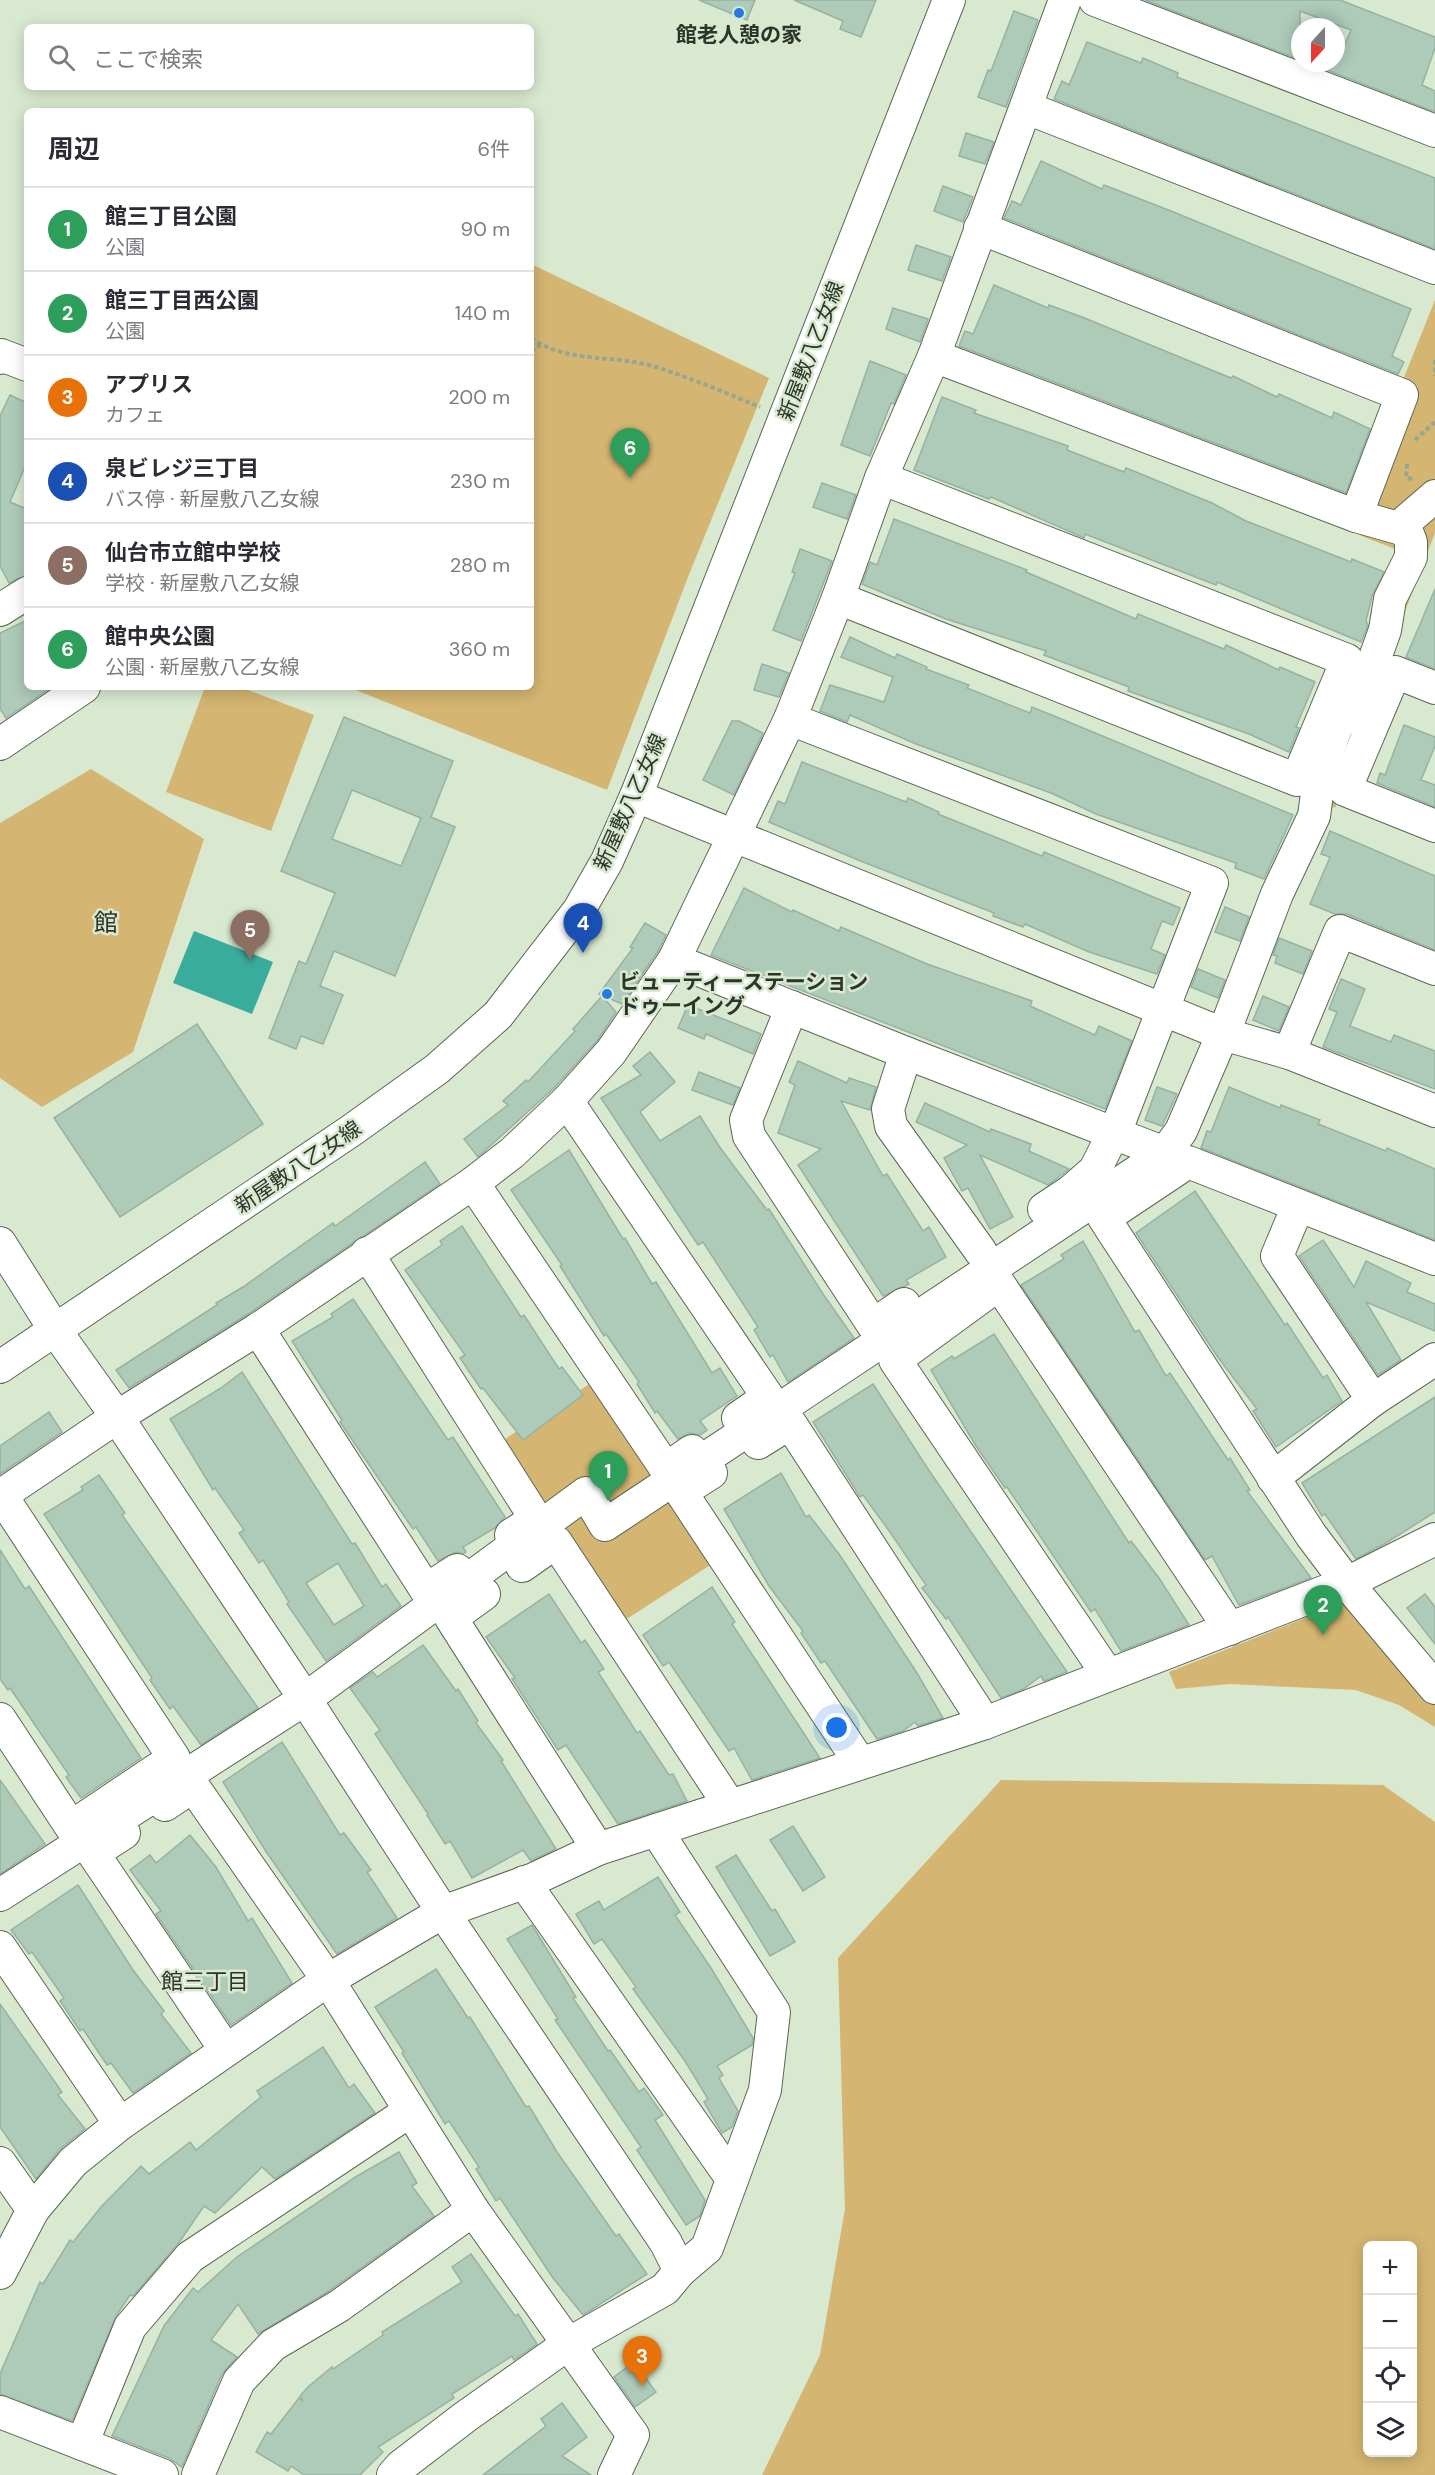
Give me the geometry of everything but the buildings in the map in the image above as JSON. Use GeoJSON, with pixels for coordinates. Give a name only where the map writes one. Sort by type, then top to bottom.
{"type":"FeatureCollection","features":[{"type":"Feature","properties":{"kind":"street","name":"新屋敷八乙女線"},"geometry":{"type":"LineString","coordinates":[[0,1367],[352,1130],[437,1069],[498,1015],[579,910],[607,861],[636,796],[949,0]]}},
{"type":"Feature","properties":{"kind":"street"},"geometry":{"type":"LineString","coordinates":[[0,1719],[71,1827],[174,1758],[1,1496],[117,1417],[258,1329],[473,1183],[512,1153],[567,1101],[611,1052],[674,960],[790,719],[838,598],[881,478],[934,356],[1065,0]]}},
{"type":"Feature","properties":{"kind":"street"},"geometry":{"type":"LineString","coordinates":[[1095,0],[1435,131]]}},
{"type":"Feature","properties":{"kind":"street"},"geometry":{"type":"LineString","coordinates":[[1027,108],[1435,268]]}},
{"type":"Feature","properties":{"kind":"street"},"geometry":{"type":"LineString","coordinates":[[980,228],[1402,395],[1356,516]]}},
{"type":"Feature","properties":{"kind":"street"},"geometry":{"type":"LineString","coordinates":[[0,358],[1,355],[24,364]]}},
{"type":"Feature","properties":{"kind":"street"},"geometry":{"type":"LineString","coordinates":[[934,356],[1356,516],[1398,528],[1404,524],[1428,487]]}},
{"type":"Feature","properties":{"kind":"street"},"geometry":{"type":"LineString","coordinates":[[838,598],[1297,780],[1347,660],[881,478]]}},
{"type":"Feature","properties":{"kind":"street"},"geometry":{"type":"LineString","coordinates":[[0,1895],[305,1699],[586,1493],[605,1525],[1165,1153],[1181,1131],[1223,1034],[1277,894],[1314,816],[1320,771],[1335,728],[1359,694],[1370,672],[1385,630],[1390,599],[1411,557],[1411,542],[1404,524]]}},
{"type":"Feature","properties":{"kind":"street"},"geometry":{"type":"LineString","coordinates":[[0,609],[24,595]]}},
{"type":"Feature","properties":{"kind":"street"},"geometry":{"type":"LineString","coordinates":[[1435,688],[1395,672],[1345,790],[1435,826]]}},
{"type":"Feature","properties":{"kind":"street"},"geometry":{"type":"LineString","coordinates":[[0,744],[80,690]]}},
{"type":"Feature","properties":{"kind":"street"},"geometry":{"type":"LineString","coordinates":[[790,719],[1212,884],[1119,1119],[1095,1170],[1071,1191],[873,1325],[749,1136],[746,1120],[792,1007]]}},
{"type":"Feature","properties":{"kind":"street"},"geometry":{"type":"LineString","coordinates":[[636,796],[1223,1034],[1289,1053],[1435,1111]]}},
{"type":"Feature","properties":{"kind":"street"},"geometry":{"type":"LineString","coordinates":[[1289,1053],[1340,931],[1435,969]]}},
{"type":"Feature","properties":{"kind":"street"},"geometry":{"type":"LineString","coordinates":[[674,960],[1111,1134],[1165,1153]]}},
{"type":"Feature","properties":{"kind":"street"},"geometry":{"type":"LineString","coordinates":[[906,1053],[888,1109],[891,1126],[981,1252]]}},
{"type":"Feature","properties":{"kind":"street"},"geometry":{"type":"LineString","coordinates":[[473,1183],[666,1469],[768,1397],[567,1101]]}},
{"type":"Feature","properties":{"kind":"street"},"geometry":{"type":"LineString","coordinates":[[1435,1259],[1188,1162],[1104,1218],[1273,1478],[1347,1583],[1435,1688]]}},
{"type":"Feature","properties":{"kind":"street"},"geometry":{"type":"LineString","coordinates":[[1298,1206],[1277,1256],[1373,1400]]}},
{"type":"Feature","properties":{"kind":"street"},"geometry":{"type":"LineString","coordinates":[[0,1243],[55,1330],[117,1417],[305,1699],[443,1912],[666,2242],[680,2271]]}},
{"type":"Feature","properties":{"kind":"street"},"geometry":{"type":"LineString","coordinates":[[258,1329],[426,1590],[536,1519],[368,1253]]}},
{"type":"Feature","properties":{"kind":"street"},"geometry":{"type":"LineString","coordinates":[[1108,1675],[895,1360],[999,1284],[1230,1629]]}},
{"type":"Feature","properties":{"kind":"street"},"geometry":{"type":"LineString","coordinates":[[1273,1478],[1373,1400],[1435,1359]]}},
{"type":"Feature","properties":{"kind":"street"},"geometry":{"type":"LineString","coordinates":[[860,1762],[681,1492],[790,1423],[984,1724]]}},
{"type":"Feature","properties":{"kind":"street"},"geometry":{"type":"LineString","coordinates":[[0,2273],[33,2210],[73,2162],[120,2124],[225,2049],[328,1980],[443,1912],[524,1882],[598,1849],[860,1762],[984,1724],[1347,1583],[1435,1539]]}},
{"type":"Feature","properties":{"kind":"street"},"geometry":{"type":"LineString","coordinates":[[598,1849],[451,1617],[556,1542],[730,1806]]}},
{"type":"Feature","properties":{"kind":"street"},"geometry":{"type":"LineString","coordinates":[[225,2049],[93,1853],[193,1786],[328,1980],[473,2210],[633,2435],[614,2475]]}},
{"type":"Feature","properties":{"kind":"street"},"geometry":{"type":"LineString","coordinates":[[393,2475],[401,2466],[465,2416],[568,2344],[665,2289],[680,2271],[707,2248],[765,2090],[774,2012],[656,1830]]}},
{"type":"Feature","properties":{"kind":"street"},"geometry":{"type":"LineString","coordinates":[[524,1882],[732,2179]]}},
{"type":"Feature","properties":{"kind":"street"},"geometry":{"type":"LineString","coordinates":[[0,1947],[120,2124]]}},
{"type":"Feature","properties":{"kind":"street"},"geometry":{"type":"LineString","coordinates":[[82,2444],[130,2327],[190,2257],[410,2111]]}},
{"type":"Feature","properties":{"kind":"street"},"geometry":{"type":"LineString","coordinates":[[0,2163],[33,2210]]}},
{"type":"Feature","properties":{"kind":"street"},"geometry":{"type":"LineString","coordinates":[[198,2475],[240,2382],[273,2345],[339,2306],[473,2210]]}},
{"type":"Feature","properties":{"kind":"street"},"geometry":{"type":"LineString","coordinates":[[0,2412],[162,2475]]}},
{"type":"Feature","properties":{"kind":"path"},"geometry":{"type":"LineString","coordinates":[[534,340],[567,354],[654,366],[766,410]]}},
{"type":"Feature","properties":{"kind":"path"},"geometry":{"type":"LineString","coordinates":[[534,349],[541,345]]}},
{"type":"Feature","properties":{"kind":"path"},"geometry":{"type":"LineString","coordinates":[[1435,360],[1435,376]]}},
{"type":"Feature","properties":{"kind":"path"},"geometry":{"type":"LineString","coordinates":[[1413,446],[1415,440],[1435,422]]}},
{"type":"Feature","properties":{"kind":"path"},"geometry":{"type":"LineString","coordinates":[[1408,459],[1406,477],[1428,487]]}},
{"type":"Feature","properties":{"kind":"shaded area"},"geometry":{"type":"Polygon","coordinates":[[[534,265],[769,378],[688,577],[607,790],[356,690],[534,690],[534,265]]]}},
{"type":"Feature","properties":{"kind":"shaded area"},"geometry":{"type":"Polygon","coordinates":[[[1435,300],[1435,533],[1384,666],[1389,668],[1335,808],[1327,805],[1357,649],[1364,652],[1403,552],[1359,535],[1416,391],[1401,385],[1435,300]]]}},
{"type":"Feature","properties":{"kind":"shaded area"},"geometry":{"type":"Polygon","coordinates":[[[204,690],[248,690],[314,715],[271,831],[166,792],[204,690]]]}},
{"type":"Feature","properties":{"kind":"shaded area"},"geometry":{"type":"Polygon","coordinates":[[[91,769],[204,839],[133,1052],[42,1107],[0,1078],[0,823],[91,769]]]}},
{"type":"Feature","properties":{"kind":"shaded area"},"geometry":{"type":"Polygon","coordinates":[[[594,1381],[715,1562],[622,1622],[502,1441],[594,1381]]]}},
{"type":"Feature","properties":{"kind":"shaded area"},"geometry":{"type":"Polygon","coordinates":[[[1353,1599],[1435,1695],[1435,1727],[1399,1705],[1356,1690],[1230,1684],[1176,1689],[1169,1672],[1353,1599]]]}},
{"type":"Feature","properties":{"kind":"shaded area"},"geometry":{"type":"Polygon","coordinates":[[[1001,1780],[1383,1785],[1435,1822],[1435,2475],[762,2475],[820,2355],[845,2209],[838,1958],[1001,1780]]]}},
{"type":"Feature","properties":{"kind":"water"},"geometry":{"type":"Polygon","coordinates":[[[194,931],[273,962],[252,1014],[173,983],[194,931]]]}},
{"type":"Feature","properties":{"kind":"place","name":"館老人憩の家"},"geometry":{"type":"Point","coordinates":[739,13]}},
{"type":"Feature","properties":{"kind":"place","name":"館中央公園"},"geometry":{"type":"Point","coordinates":[630,478]}},
{"type":"Feature","properties":{"kind":"place","name":"泉ビレジ三丁目"},"geometry":{"type":"Point","coordinates":[583,953]}},
{"type":"Feature","properties":{"kind":"place","name":"仙台市立館中学校"},"geometry":{"type":"Point","coordinates":[250,960]}},
{"type":"Feature","properties":{"kind":"place","name":"ビューティーステーション ドゥーイング"},"geometry":{"type":"Point","coordinates":[607,994]}},
{"type":"Feature","properties":{"kind":"place","name":"館三丁目公園"},"geometry":{"type":"Point","coordinates":[608,1501]}},
{"type":"Feature","properties":{"kind":"place","name":"館三丁目西公園"},"geometry":{"type":"Point","coordinates":[1323,1635]}},
{"type":"Feature","properties":{"kind":"place","name":"アプリス"},"geometry":{"type":"Point","coordinates":[642,2386]}},
{"type":"Feature","properties":{"kind":"district","name":"館"},"geometry":{"type":"Point","coordinates":[106,922]}},
{"type":"Feature","properties":{"kind":"district","name":"館三丁目"},"geometry":{"type":"Point","coordinates":[205,1981]}}]}
